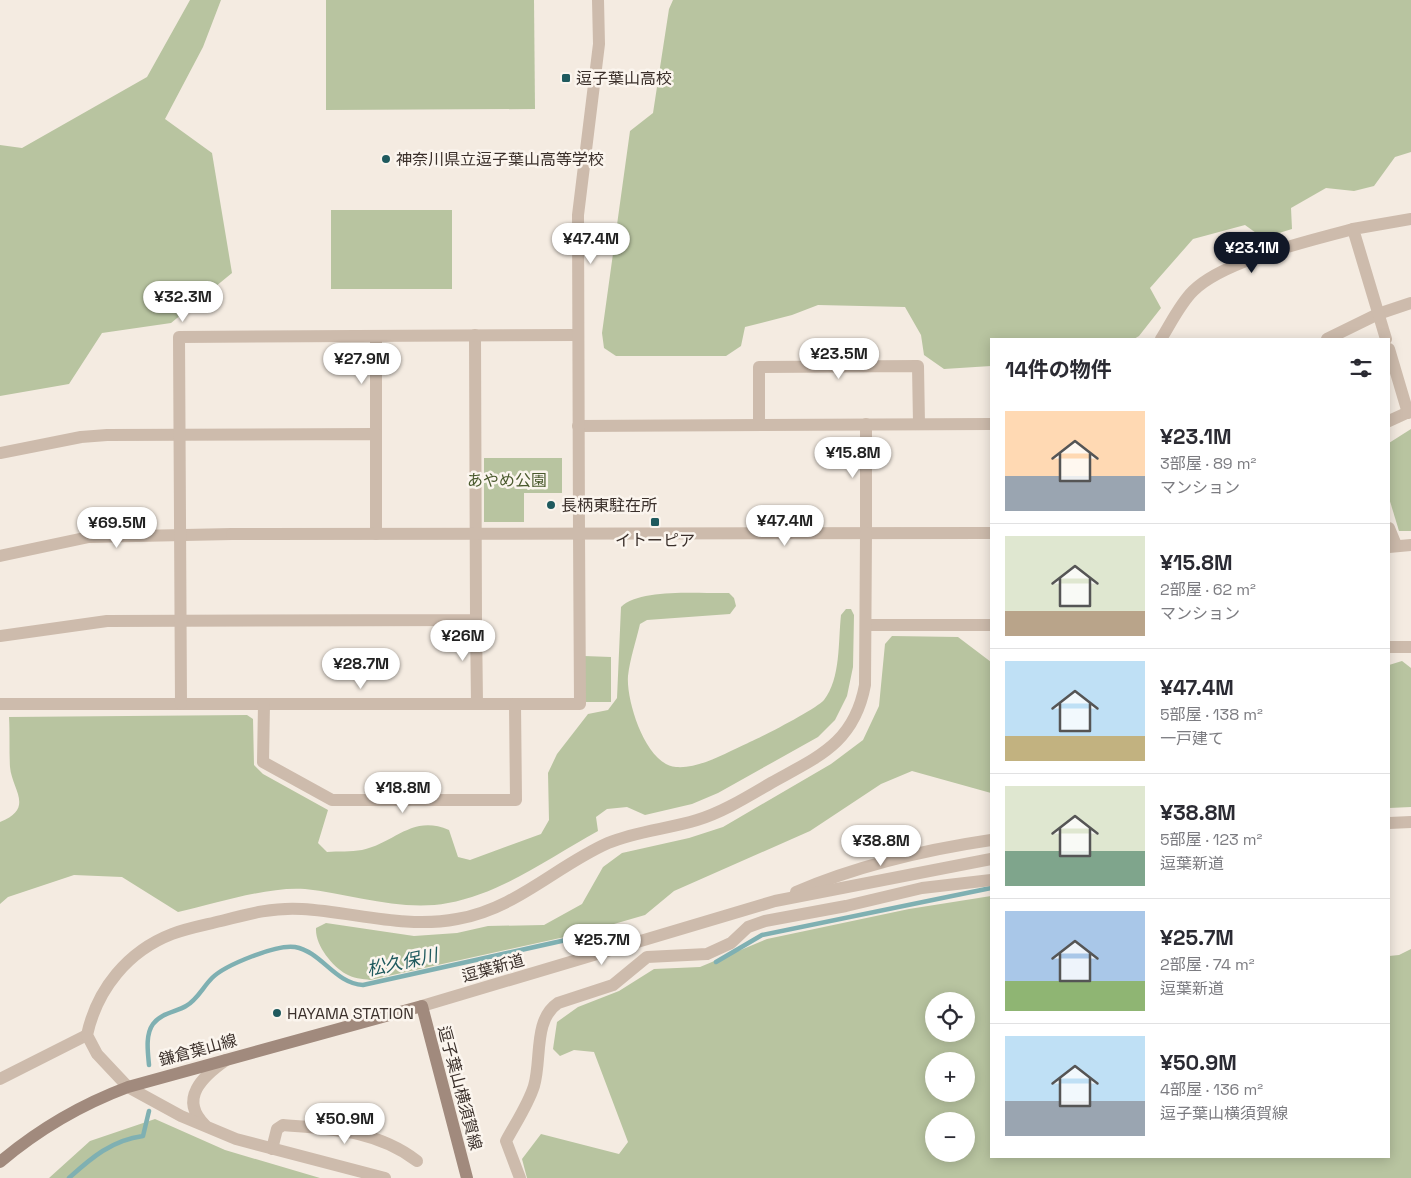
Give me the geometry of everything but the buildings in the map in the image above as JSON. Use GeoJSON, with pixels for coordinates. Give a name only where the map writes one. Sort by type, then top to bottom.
{"type":"FeatureCollection","features":[{"type":"Feature","properties":{"kind":"main road","name":"鎌倉葉山線"},"geometry":{"type":"LineString","coordinates":[[0,1162],[58,1118],[128,1087],[422,1006]]}},
{"type":"Feature","properties":{"kind":"main road","name":"逗子葉山横須賀線"},"geometry":{"type":"LineString","coordinates":[[422,1006],[467,1178]]}},
{"type":"Feature","properties":{"kind":"street"},"geometry":{"type":"LineString","coordinates":[[0,704],[580,704],[578,214],[599,44],[598,0]]}},
{"type":"Feature","properties":{"kind":"street"},"geometry":{"type":"LineString","coordinates":[[1162,338],[1190,294],[1210,279],[1257,257],[1353,229],[1411,220]]}},
{"type":"Feature","properties":{"kind":"street"},"geometry":{"type":"LineString","coordinates":[[1353,229],[1386,338]]}},
{"type":"Feature","properties":{"kind":"street"},"geometry":{"type":"LineString","coordinates":[[1329,338],[1378,314],[1411,302]]}},
{"type":"Feature","properties":{"kind":"street"},"geometry":{"type":"LineString","coordinates":[[475,335],[477,704]]}},
{"type":"Feature","properties":{"kind":"street"},"geometry":{"type":"LineString","coordinates":[[181,704],[179,337],[577,335]]}},
{"type":"Feature","properties":{"kind":"street"},"geometry":{"type":"LineString","coordinates":[[376,336],[376,534]]}},
{"type":"Feature","properties":{"kind":"street"},"geometry":{"type":"LineString","coordinates":[[1390,352],[1409,412],[1390,422]]}},
{"type":"Feature","properties":{"kind":"street"},"geometry":{"type":"LineString","coordinates":[[759,425],[759,367],[908,366],[918,366],[919,424]]}},
{"type":"Feature","properties":{"kind":"street"},"geometry":{"type":"LineString","coordinates":[[0,1080],[87,1035],[101,998],[118,972],[136,953],[172,934],[251,913],[284,908],[409,922],[460,919],[490,910],[522,895],[568,865],[609,843],[699,820],[744,799],[824,754],[850,726],[859,707],[865,686],[866,424]]}},
{"type":"Feature","properties":{"kind":"street"},"geometry":{"type":"LineString","coordinates":[[578,426],[990,424]]}},
{"type":"Feature","properties":{"kind":"street"},"geometry":{"type":"LineString","coordinates":[[0,453],[81,437],[376,434]]}},
{"type":"Feature","properties":{"kind":"street"},"geometry":{"type":"LineString","coordinates":[[0,556],[89,537],[180,534],[990,533]]}},
{"type":"Feature","properties":{"kind":"street"},"geometry":{"type":"LineString","coordinates":[[1392,546],[1411,545]]}},
{"type":"Feature","properties":{"kind":"street"},"geometry":{"type":"LineString","coordinates":[[0,636],[107,621],[476,620]]}},
{"type":"Feature","properties":{"kind":"street"},"geometry":{"type":"LineString","coordinates":[[866,625],[990,625]]}},
{"type":"Feature","properties":{"kind":"street"},"geometry":{"type":"LineString","coordinates":[[1390,647],[1411,647]]}},
{"type":"Feature","properties":{"kind":"street"},"geometry":{"type":"LineString","coordinates":[[264,704],[263,762],[332,800],[516,800],[515,704]]}},
{"type":"Feature","properties":{"kind":"street"},"geometry":{"type":"LineString","coordinates":[[1390,823],[1411,822]]}},
{"type":"Feature","properties":{"kind":"street","name":"逗葉新道"},"geometry":{"type":"LineString","coordinates":[[775,901],[838,874],[884,860],[942,847],[990,840]]}},
{"type":"Feature","properties":{"kind":"street","name":"逗葉新道"},"geometry":{"type":"LineString","coordinates":[[422,1006],[775,901],[990,859]]}},
{"type":"Feature","properties":{"kind":"street"},"geometry":{"type":"LineString","coordinates":[[520,1178],[506,1141],[534,1087],[544,1020],[558,1003],[612,985],[647,957],[707,954],[731,943],[748,928],[764,921],[846,906],[922,888],[990,880]]}},
{"type":"Feature","properties":{"kind":"street"},"geometry":{"type":"LineString","coordinates":[[87,1035],[97,1054],[128,1087],[181,1116],[272,1149],[385,1178]]}},
{"type":"Feature","properties":{"kind":"street"},"geometry":{"type":"LineString","coordinates":[[207,1127],[196,1117],[193,1106],[195,1091],[202,1080],[228,1059]]}},
{"type":"Feature","properties":{"kind":"street"},"geometry":{"type":"LineString","coordinates":[[272,1149],[277,1129],[283,1125],[363,1134],[401,1148],[417,1160]]}},
{"type":"Feature","properties":{"kind":"green space"},"geometry":{"type":"Polygon","coordinates":[[[190,0],[221,0],[203,47],[165,119],[212,153],[232,273],[171,323],[102,333],[69,384],[0,396],[0,145],[22,148],[147,77],[190,0]]]}},
{"type":"Feature","properties":{"kind":"green space"},"geometry":{"type":"Polygon","coordinates":[[[326,0],[534,0],[535,109],[326,110],[326,0]]]}},
{"type":"Feature","properties":{"kind":"green space"},"geometry":{"type":"Polygon","coordinates":[[[673,0],[1411,0],[1411,152],[1395,157],[1374,186],[1354,191],[1326,188],[1291,208],[1292,229],[1263,238],[1245,225],[1193,239],[1150,288],[1161,308],[1136,338],[990,338],[990,366],[944,369],[924,355],[921,335],[905,307],[818,305],[792,315],[745,327],[741,346],[726,356],[616,356],[604,348],[602,333],[630,131],[653,113],[669,9],[673,0]]]}},
{"type":"Feature","properties":{"kind":"green space"},"geometry":{"type":"Polygon","coordinates":[[[331,210],[452,210],[452,289],[331,289],[331,210]]]}},
{"type":"Feature","properties":{"kind":"green space"},"geometry":{"type":"Polygon","coordinates":[[[1411,429],[1411,531],[1399,531],[1390,501],[1390,442],[1411,429]]]}},
{"type":"Feature","properties":{"kind":"green space","name":"あやめ公園"},"geometry":{"type":"Polygon","coordinates":[[[484,458],[562,458],[562,493],[524,493],[524,522],[484,522],[484,458]]]}},
{"type":"Feature","properties":{"kind":"green space"},"geometry":{"type":"Polygon","coordinates":[[[729,593],[734,598],[736,606],[730,614],[647,620],[640,624],[628,676],[630,700],[634,715],[647,744],[665,764],[685,767],[704,763],[765,735],[800,716],[824,700],[836,671],[841,615],[846,609],[851,609],[854,615],[853,667],[847,696],[835,720],[818,737],[718,793],[692,804],[645,815],[627,807],[607,809],[596,817],[598,831],[507,883],[468,898],[448,903],[431,905],[395,904],[322,891],[290,889],[241,896],[178,912],[122,877],[74,875],[8,897],[0,904],[0,822],[11,817],[17,811],[19,805],[19,798],[10,767],[9,717],[247,715],[253,719],[254,765],[263,774],[328,810],[318,843],[327,852],[362,850],[384,842],[404,831],[424,825],[449,830],[458,857],[470,860],[541,834],[549,820],[548,773],[557,754],[588,714],[608,710],[617,698],[621,607],[630,601],[656,594],[729,593]]]}},
{"type":"Feature","properties":{"kind":"green space"},"geometry":{"type":"Polygon","coordinates":[[[892,636],[958,637],[990,661],[990,793],[912,771],[881,784],[810,831],[674,891],[645,915],[583,933],[370,980],[346,974],[335,966],[321,948],[316,935],[316,928],[326,923],[414,936],[457,933],[488,926],[544,925],[582,904],[603,867],[622,853],[689,838],[723,827],[831,764],[863,740],[879,706],[885,644],[892,636]]]}},
{"type":"Feature","properties":{"kind":"green space"},"geometry":{"type":"Polygon","coordinates":[[[584,656],[611,657],[611,702],[583,702],[584,656]]]}},
{"type":"Feature","properties":{"kind":"green space"},"geometry":{"type":"Polygon","coordinates":[[[1402,661],[1411,668],[1411,807],[1390,808],[1390,665],[1402,661]]]}},
{"type":"Feature","properties":{"kind":"green space"},"geometry":{"type":"Polygon","coordinates":[[[990,896],[990,1158],[1390,1158],[1390,956],[1399,955],[1411,949],[1411,1178],[527,1178],[522,1159],[541,1134],[619,1154],[628,1142],[594,1052],[574,1050],[560,1056],[553,1049],[557,1022],[578,1007],[619,991],[654,969],[700,967],[767,939],[909,909],[990,896]]]}},
{"type":"Feature","properties":{"kind":"green space"},"geometry":{"type":"Polygon","coordinates":[[[155,1119],[225,1150],[320,1178],[49,1178],[90,1141],[155,1119]]]}},
{"type":"Feature","properties":{"kind":"waterway"},"geometry":{"type":"LineString","coordinates":[[716,962],[762,935],[990,888]]}},
{"type":"Feature","properties":{"kind":"waterway","name":"松久保川"},"geometry":{"type":"LineString","coordinates":[[149,1065],[148,1039],[150,1028],[156,1020],[190,1003],[212,978],[228,967],[264,952],[295,947],[313,955],[344,979],[363,985],[620,928]]}},
{"type":"Feature","properties":{"kind":"waterway","name":"松久保川"},"geometry":{"type":"LineString","coordinates":[[69,1178],[103,1151],[121,1141],[143,1136],[149,1111]]}},
{"type":"Feature","properties":{"kind":"place","name":"逗子葉山高校"},"geometry":{"type":"Point","coordinates":[566,78]}},
{"type":"Feature","properties":{"kind":"place","name":"神奈川県立逗子葉山高等学校"},"geometry":{"type":"Point","coordinates":[386,159]}},
{"type":"Feature","properties":{"kind":"place","name":"長柄東駐在所"},"geometry":{"type":"Point","coordinates":[551,505]}},
{"type":"Feature","properties":{"kind":"place","name":"イトーピア"},"geometry":{"type":"Point","coordinates":[655,522]}},
{"type":"Feature","properties":{"kind":"place","name":"HAYAMA STATION"},"geometry":{"type":"Point","coordinates":[277,1013]}}]}
